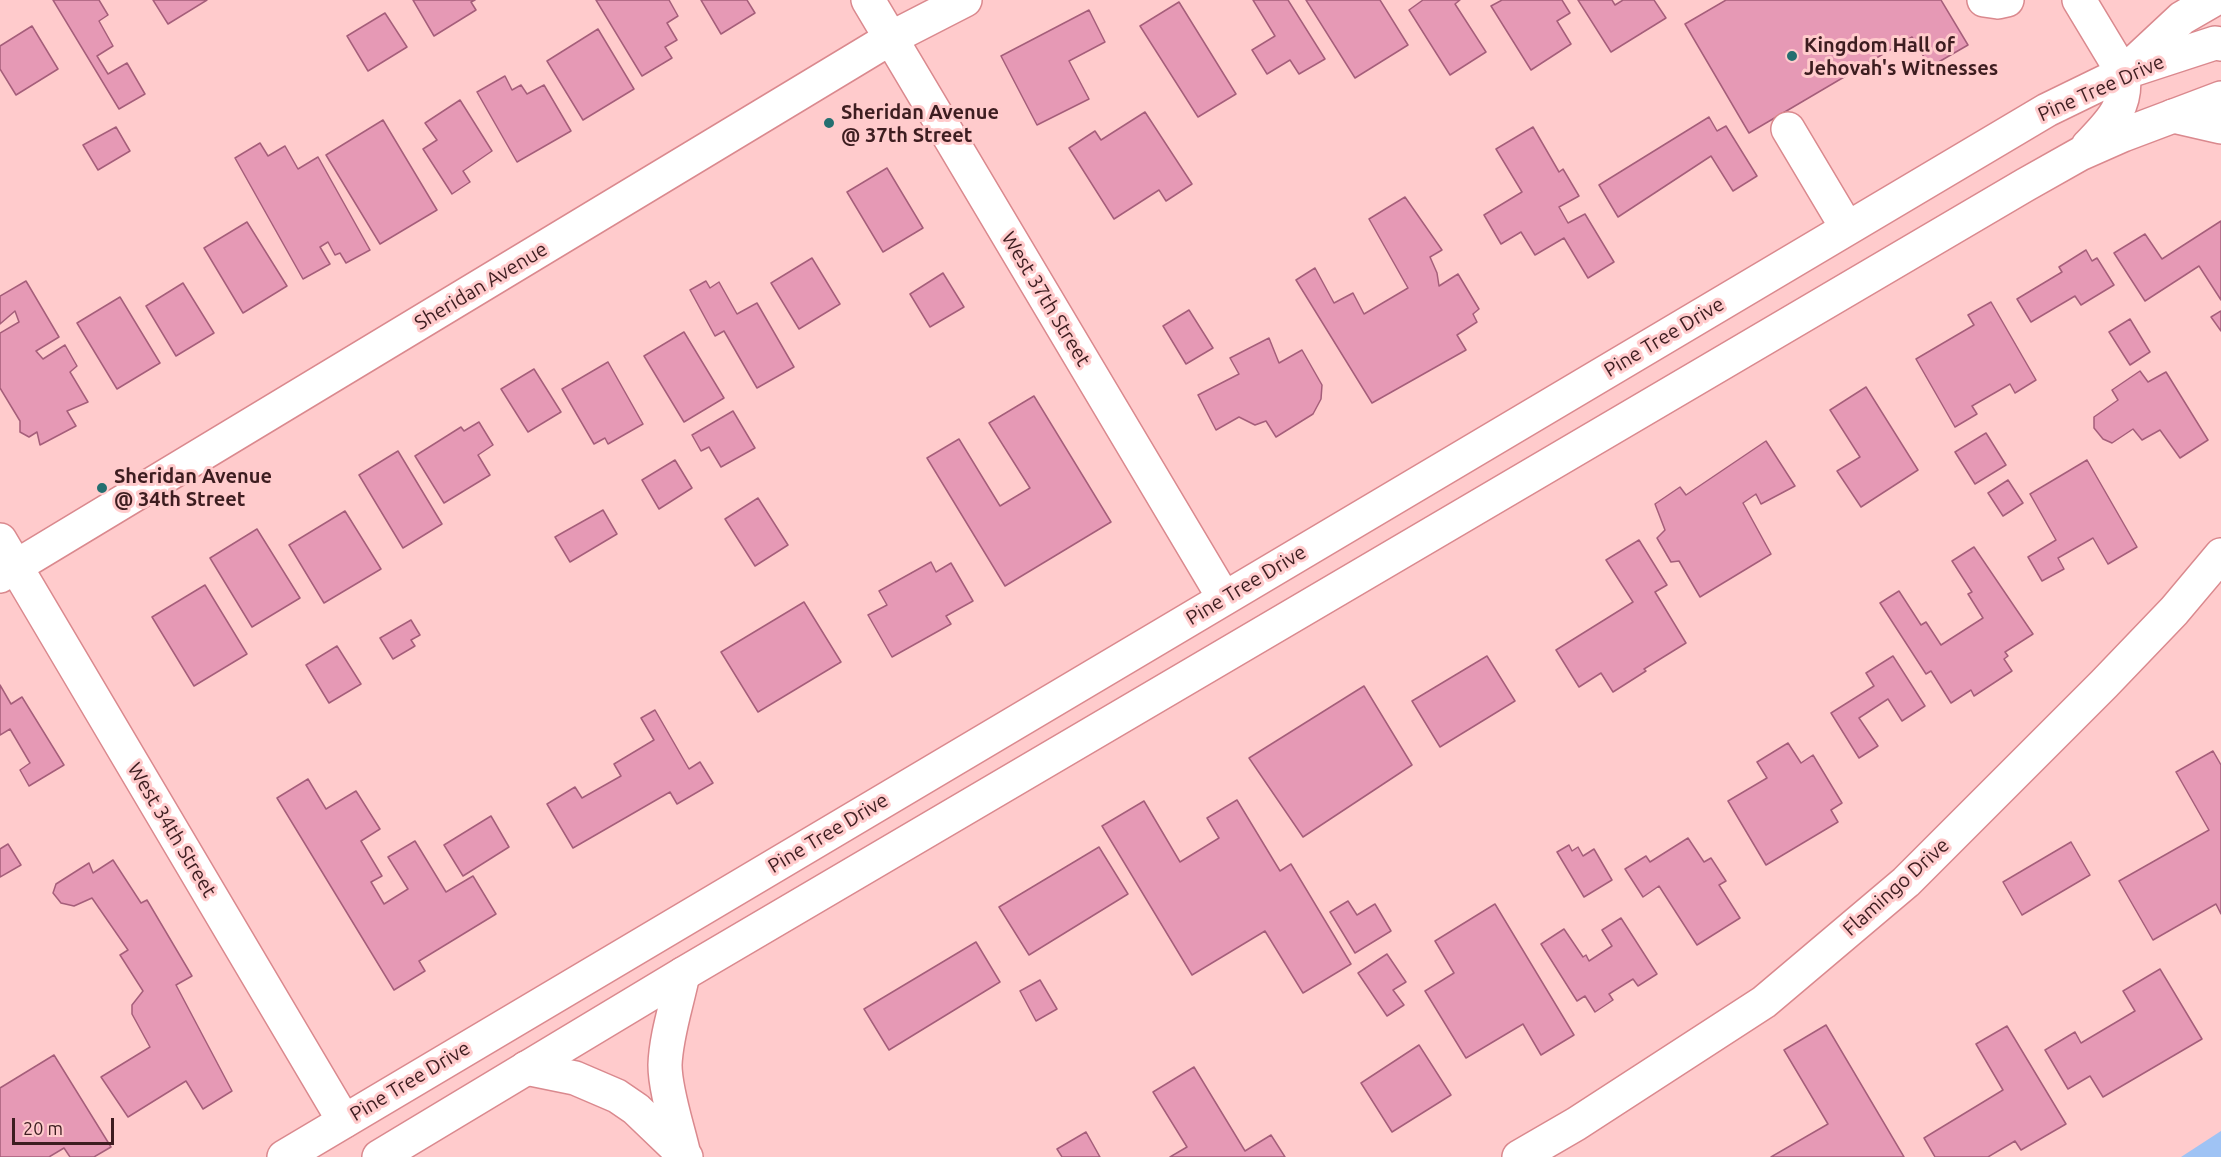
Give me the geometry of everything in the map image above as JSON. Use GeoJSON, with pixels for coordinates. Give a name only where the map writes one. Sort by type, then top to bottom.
{"type":"FeatureCollection","features":[{"type":"Feature","properties":{"kind":"main road","name":"West 37th Street"},"geometry":{"type":"LineString","coordinates":[[868,0],[1224,598]]}},
{"type":"Feature","properties":{"kind":"main road","name":"Sheridan Avenue"},"geometry":{"type":"LineString","coordinates":[[5,561],[891,38],[965,0]]}},
{"type":"Feature","properties":{"kind":"main road"},"geometry":{"type":"LineString","coordinates":[[1984,0],[1998,2],[2007,0]]}},
{"type":"Feature","properties":{"kind":"main road"},"geometry":{"type":"LineString","coordinates":[[2079,0],[2123,73],[2125,89],[2118,111],[2080,154]]}},
{"type":"Feature","properties":{"kind":"main road"},"geometry":{"type":"LineString","coordinates":[[2123,73],[2182,18],[2212,0]]}},
{"type":"Feature","properties":{"kind":"main road","name":"Pine Tree Drive"},"geometry":{"type":"LineString","coordinates":[[284,1157],[2047,110],[2123,73],[2215,43],[2221,44]]}},
{"type":"Feature","properties":{"kind":"main road"},"geometry":{"type":"LineString","coordinates":[[380,1157],[683,974],[2080,154],[2221,98]]}},
{"type":"Feature","properties":{"kind":"main road"},"geometry":{"type":"LineString","coordinates":[[2173,116],[2221,127]]}},
{"type":"Feature","properties":{"kind":"main road"},"geometry":{"type":"LineString","coordinates":[[1788,129],[1847,228]]}},
{"type":"Feature","properties":{"kind":"main road","name":"Flamingo Drive"},"geometry":{"type":"LineString","coordinates":[[1519,1157],[1576,1124],[1764,1002],[1906,882],[2104,684],[2174,611],[2221,555]]}},
{"type":"Feature","properties":{"kind":"main road","name":"West 34th Street"},"geometry":{"type":"LineString","coordinates":[[5,561],[344,1121]]}},
{"type":"Feature","properties":{"kind":"main road"},"geometry":{"type":"LineString","coordinates":[[683,974],[665,1066],[685,1156]]}},
{"type":"Feature","properties":{"kind":"main road"},"geometry":{"type":"LineString","coordinates":[[526,1068],[575,1078],[617,1096],[636,1109],[685,1156]]}},
{"type":"Feature","properties":{"kind":"water"},"geometry":{"type":"Polygon","coordinates":[[[2221,1131],[2221,1157],[2181,1157],[2221,1131]]]}},
{"type":"Feature","properties":{"kind":"building"},"geometry":{"type":"Polygon","coordinates":[[[53,0],[99,0],[108,15],[99,21],[113,46],[97,56],[108,74],[127,63],[145,94],[119,109],[53,0]]]}},
{"type":"Feature","properties":{"kind":"building"},"geometry":{"type":"Polygon","coordinates":[[[153,0],[207,0],[168,24],[153,0]]]}},
{"type":"Feature","properties":{"kind":"building"},"geometry":{"type":"Polygon","coordinates":[[[413,0],[475,0],[471,2],[476,10],[434,36],[413,0]]]}},
{"type":"Feature","properties":{"kind":"building"},"geometry":{"type":"Polygon","coordinates":[[[596,0],[669,0],[678,16],[667,23],[677,40],[665,47],[672,58],[642,76],[596,0]]]}},
{"type":"Feature","properties":{"kind":"building"},"geometry":{"type":"Polygon","coordinates":[[[701,0],[747,0],[755,13],[721,34],[701,0]]]}},
{"type":"Feature","properties":{"kind":"building"},"geometry":{"type":"Polygon","coordinates":[[[1253,0],[1288,0],[1325,59],[1299,74],[1290,60],[1267,74],[1252,50],[1275,36],[1253,0]]]}},
{"type":"Feature","properties":{"kind":"building"},"geometry":{"type":"Polygon","coordinates":[[[1306,0],[1380,0],[1408,45],[1355,78],[1306,0]]]}},
{"type":"Feature","properties":{"kind":"building"},"geometry":{"type":"Polygon","coordinates":[[[1423,0],[1460,0],[1455,4],[1486,52],[1450,75],[1409,10],[1423,0]]]}},
{"type":"Feature","properties":{"kind":"building"},"geometry":{"type":"Polygon","coordinates":[[[1502,0],[1562,0],[1570,13],[1557,21],[1571,44],[1531,70],[1491,6],[1502,0]]]}},
{"type":"Feature","properties":{"kind":"building"},"geometry":{"type":"Polygon","coordinates":[[[1578,0],[1612,0],[1615,5],[1623,0],[1654,0],[1666,18],[1611,52],[1578,0]]]}},
{"type":"Feature","properties":{"kind":"building","name":"Kingdom Hall of Jehovah's Witnesses"},"geometry":{"type":"Polygon","coordinates":[[[1726,0],[1941,0],[1968,45],[1930,67],[1912,37],[1749,133],[1685,24],[1726,0]]]}},
{"type":"Feature","properties":{"kind":"building"},"geometry":{"type":"Polygon","coordinates":[[[1179,2],[1236,94],[1198,117],[1140,26],[1179,2]]]}},
{"type":"Feature","properties":{"kind":"building"},"geometry":{"type":"Polygon","coordinates":[[[1089,10],[1105,42],[1069,61],[1089,99],[1037,125],[1001,56],[1089,10]]]}},
{"type":"Feature","properties":{"kind":"building"},"geometry":{"type":"Polygon","coordinates":[[[385,13],[407,47],[368,71],[347,36],[385,13]]]}},
{"type":"Feature","properties":{"kind":"building"},"geometry":{"type":"Polygon","coordinates":[[[32,26],[58,69],[16,95],[0,69],[0,46],[32,26]]]}},
{"type":"Feature","properties":{"kind":"building"},"geometry":{"type":"Polygon","coordinates":[[[598,29],[634,89],[583,120],[547,61],[598,29]]]}},
{"type":"Feature","properties":{"kind":"building"},"geometry":{"type":"Polygon","coordinates":[[[505,76],[512,90],[521,85],[527,94],[544,85],[571,131],[517,162],[477,92],[505,76]]]}},
{"type":"Feature","properties":{"kind":"building"},"geometry":{"type":"Polygon","coordinates":[[[460,100],[492,151],[463,171],[470,182],[452,194],[423,149],[437,140],[425,123],[460,100]]]}},
{"type":"Feature","properties":{"kind":"building"},"geometry":{"type":"Polygon","coordinates":[[[1145,112],[1192,184],[1166,201],[1159,190],[1114,219],[1069,148],[1095,131],[1101,140],[1145,112]]]}},
{"type":"Feature","properties":{"kind":"building"},"geometry":{"type":"Polygon","coordinates":[[[1709,117],[1717,131],[1726,126],[1757,176],[1733,191],[1711,156],[1618,217],[1599,185],[1709,117]]]}},
{"type":"Feature","properties":{"kind":"building"},"geometry":{"type":"Polygon","coordinates":[[[383,120],[437,210],[380,244],[326,155],[383,120]]]}},
{"type":"Feature","properties":{"kind":"building"},"geometry":{"type":"Polygon","coordinates":[[[116,127],[130,151],[98,170],[83,145],[116,127]]]}},
{"type":"Feature","properties":{"kind":"building"},"geometry":{"type":"Polygon","coordinates":[[[1533,127],[1559,172],[1563,169],[1579,196],[1559,207],[1568,223],[1585,214],[1614,262],[1588,278],[1564,238],[1535,255],[1521,232],[1501,244],[1484,215],[1522,192],[1496,149],[1533,127]]]}},
{"type":"Feature","properties":{"kind":"building"},"geometry":{"type":"Polygon","coordinates":[[[260,143],[268,156],[285,146],[298,169],[318,157],[370,250],[346,263],[340,253],[335,255],[328,242],[320,247],[330,264],[303,279],[235,158],[260,143]]]}},
{"type":"Feature","properties":{"kind":"building"},"geometry":{"type":"Polygon","coordinates":[[[887,168],[923,228],[883,252],[847,192],[887,168]]]}},
{"type":"Feature","properties":{"kind":"building"},"geometry":{"type":"Polygon","coordinates":[[[1405,197],[1442,250],[1430,257],[1437,273],[1439,286],[1458,274],[1479,309],[1473,314],[1477,322],[1457,335],[1466,350],[1372,403],[1296,280],[1315,268],[1334,303],[1353,293],[1364,314],[1408,288],[1369,219],[1405,197]]]}},
{"type":"Feature","properties":{"kind":"building"},"geometry":{"type":"Polygon","coordinates":[[[2221,221],[2221,300],[2199,266],[2145,301],[2114,253],[2145,234],[2162,259],[2221,221]]]}},
{"type":"Feature","properties":{"kind":"building"},"geometry":{"type":"Polygon","coordinates":[[[247,222],[287,286],[243,313],[204,248],[247,222]]]}},
{"type":"Feature","properties":{"kind":"building"},"geometry":{"type":"Polygon","coordinates":[[[2086,250],[2092,261],[2097,258],[2114,285],[2081,305],[2075,296],[2031,322],[2017,299],[2062,272],[2059,267],[2086,250]]]}},
{"type":"Feature","properties":{"kind":"building"},"geometry":{"type":"Polygon","coordinates":[[[812,258],[840,304],[799,329],[771,283],[812,258]]]}},
{"type":"Feature","properties":{"kind":"building"},"geometry":{"type":"Polygon","coordinates":[[[943,273],[964,307],[930,327],[910,294],[943,273]]]}},
{"type":"Feature","properties":{"kind":"building"},"geometry":{"type":"Polygon","coordinates":[[[26,281],[59,337],[36,351],[43,359],[65,345],[77,366],[70,372],[88,402],[67,411],[76,426],[40,445],[37,432],[29,437],[20,432],[20,421],[0,388],[0,333],[19,322],[15,311],[0,324],[0,296],[26,281]]]}},
{"type":"Feature","properties":{"kind":"building"},"geometry":{"type":"Polygon","coordinates":[[[706,281],[710,288],[719,282],[737,314],[757,303],[794,367],[757,388],[724,331],[715,336],[690,290],[706,281]]]}},
{"type":"Feature","properties":{"kind":"building"},"geometry":{"type":"Polygon","coordinates":[[[183,283],[214,333],[176,356],[146,306],[183,283]]]}},
{"type":"Feature","properties":{"kind":"building"},"geometry":{"type":"Polygon","coordinates":[[[120,297],[160,363],[117,389],[77,323],[120,297]]]}},
{"type":"Feature","properties":{"kind":"building"},"geometry":{"type":"Polygon","coordinates":[[[1991,302],[2036,380],[2015,393],[2010,384],[1972,406],[1977,414],[1955,427],[1916,359],[1974,325],[1968,315],[1991,302]]]}},
{"type":"Feature","properties":{"kind":"building"},"geometry":{"type":"Polygon","coordinates":[[[1189,310],[1213,348],[1186,364],[1163,326],[1189,310]]]}},
{"type":"Feature","properties":{"kind":"building"},"geometry":{"type":"Polygon","coordinates":[[[2221,311],[2221,331],[2211,317],[2221,311]]]}},
{"type":"Feature","properties":{"kind":"building"},"geometry":{"type":"Polygon","coordinates":[[[2130,319],[2150,352],[2130,365],[2109,332],[2130,319]]]}},
{"type":"Feature","properties":{"kind":"building"},"geometry":{"type":"Polygon","coordinates":[[[684,332],[724,398],[684,422],[644,356],[684,332]]]}},
{"type":"Feature","properties":{"kind":"building"},"geometry":{"type":"Polygon","coordinates":[[[1269,338],[1279,363],[1302,350],[1322,385],[1321,399],[1313,414],[1276,437],[1266,421],[1255,425],[1239,417],[1216,430],[1198,395],[1239,374],[1230,358],[1269,338]]]}},
{"type":"Feature","properties":{"kind":"building"},"geometry":{"type":"Polygon","coordinates":[[[608,362],[643,424],[608,444],[605,438],[594,444],[562,389],[608,362]]]}},
{"type":"Feature","properties":{"kind":"building"},"geometry":{"type":"Polygon","coordinates":[[[534,369],[561,412],[528,432],[501,389],[534,369]]]}},
{"type":"Feature","properties":{"kind":"building"},"geometry":{"type":"Polygon","coordinates":[[[2140,371],[2148,382],[2166,372],[2208,440],[2180,458],[2160,430],[2142,440],[2133,429],[2112,443],[2103,439],[2094,428],[2094,417],[2118,400],[2112,390],[2140,371]]]}},
{"type":"Feature","properties":{"kind":"building"},"geometry":{"type":"Polygon","coordinates":[[[1866,387],[1918,470],[1861,507],[1837,471],[1860,457],[1830,410],[1866,387]]]}},
{"type":"Feature","properties":{"kind":"building"},"geometry":{"type":"Polygon","coordinates":[[[1034,396],[1111,522],[1005,586],[927,458],[959,439],[1000,506],[1030,488],[989,423],[1034,396]]]}},
{"type":"Feature","properties":{"kind":"building"},"geometry":{"type":"Polygon","coordinates":[[[733,411],[755,448],[721,467],[709,447],[701,451],[692,435],[733,411]]]}},
{"type":"Feature","properties":{"kind":"building"},"geometry":{"type":"Polygon","coordinates":[[[479,422],[493,445],[478,455],[490,475],[444,503],[415,456],[461,427],[464,431],[479,422]]]}},
{"type":"Feature","properties":{"kind":"building"},"geometry":{"type":"Polygon","coordinates":[[[1986,433],[2006,465],[1975,484],[1955,452],[1986,433]]]}},
{"type":"Feature","properties":{"kind":"building"},"geometry":{"type":"Polygon","coordinates":[[[1766,441],[1795,486],[1761,504],[1756,494],[1743,503],[1771,554],[1700,597],[1679,561],[1671,562],[1657,538],[1665,530],[1655,504],[1680,487],[1686,495],[1766,441]]]}},
{"type":"Feature","properties":{"kind":"building"},"geometry":{"type":"Polygon","coordinates":[[[398,451],[442,524],[403,548],[359,475],[398,451]]]}},
{"type":"Feature","properties":{"kind":"building"},"geometry":{"type":"Polygon","coordinates":[[[675,460],[692,488],[659,509],[642,480],[675,460]]]}},
{"type":"Feature","properties":{"kind":"building"},"geometry":{"type":"Polygon","coordinates":[[[2087,460],[2137,547],[2108,564],[2093,538],[2058,558],[2064,569],[2042,581],[2028,557],[2056,540],[2030,494],[2087,460]]]}},
{"type":"Feature","properties":{"kind":"building"},"geometry":{"type":"Polygon","coordinates":[[[2008,480],[2023,503],[2003,516],[1988,493],[2008,480]]]}},
{"type":"Feature","properties":{"kind":"building"},"geometry":{"type":"Polygon","coordinates":[[[758,498],[788,545],[755,566],[725,519],[758,498]]]}},
{"type":"Feature","properties":{"kind":"building"},"geometry":{"type":"Polygon","coordinates":[[[603,510],[617,534],[570,562],[555,537],[603,510]]]}},
{"type":"Feature","properties":{"kind":"building"},"geometry":{"type":"Polygon","coordinates":[[[345,511],[381,569],[324,603],[289,545],[345,511]]]}},
{"type":"Feature","properties":{"kind":"building"},"geometry":{"type":"Polygon","coordinates":[[[257,529],[300,598],[252,627],[210,558],[257,529]]]}},
{"type":"Feature","properties":{"kind":"building"},"geometry":{"type":"Polygon","coordinates":[[[1639,540],[1667,585],[1655,592],[1686,643],[1644,669],[1646,671],[1613,692],[1601,673],[1579,687],[1556,650],[1633,602],[1606,560],[1639,540]]]}},
{"type":"Feature","properties":{"kind":"building"},"geometry":{"type":"Polygon","coordinates":[[[1974,547],[2033,634],[2005,652],[2008,656],[2004,659],[2012,671],[1974,696],[1971,690],[1951,703],[1931,671],[1926,674],[1880,603],[1899,591],[1921,625],[1926,622],[1941,645],[1983,618],[1968,594],[1972,592],[1952,561],[1974,547]]]}},
{"type":"Feature","properties":{"kind":"building"},"geometry":{"type":"Polygon","coordinates":[[[931,562],[936,572],[951,563],[973,601],[946,616],[951,624],[892,657],[868,615],[887,605],[879,591],[931,562]]]}},
{"type":"Feature","properties":{"kind":"building"},"geometry":{"type":"Polygon","coordinates":[[[205,585],[247,654],[194,686],[152,617],[205,585]]]}},
{"type":"Feature","properties":{"kind":"building"},"geometry":{"type":"Polygon","coordinates":[[[804,602],[841,662],[758,712],[721,652],[804,602]]]}},
{"type":"Feature","properties":{"kind":"building"},"geometry":{"type":"Polygon","coordinates":[[[411,620],[420,635],[411,640],[415,646],[393,659],[380,638],[411,620]]]}},
{"type":"Feature","properties":{"kind":"building"},"geometry":{"type":"Polygon","coordinates":[[[337,646],[361,684],[329,703],[306,665],[337,646]]]}},
{"type":"Feature","properties":{"kind":"building"},"geometry":{"type":"Polygon","coordinates":[[[1487,656],[1515,701],[1440,747],[1412,701],[1487,656]]]}},
{"type":"Feature","properties":{"kind":"building"},"geometry":{"type":"Polygon","coordinates":[[[1893,656],[1925,706],[1902,721],[1888,699],[1859,718],[1878,746],[1859,758],[1831,713],[1874,686],[1866,673],[1893,656]]]}},
{"type":"Feature","properties":{"kind":"building"},"geometry":{"type":"Polygon","coordinates":[[[0,685],[11,704],[22,697],[64,765],[29,786],[20,770],[30,763],[10,729],[0,735],[0,685]]]}},
{"type":"Feature","properties":{"kind":"building"},"geometry":{"type":"Polygon","coordinates":[[[1364,686],[1412,765],[1303,837],[1249,758],[1364,686]]]}},
{"type":"Feature","properties":{"kind":"building"},"geometry":{"type":"Polygon","coordinates":[[[655,710],[689,769],[700,762],[713,783],[677,804],[670,792],[573,848],[547,804],[575,787],[582,798],[621,776],[614,764],[654,740],[641,718],[655,710]]]}},
{"type":"Feature","properties":{"kind":"building"},"geometry":{"type":"Polygon","coordinates":[[[1788,743],[1801,763],[1813,755],[1842,803],[1831,810],[1838,822],[1766,865],[1728,801],[1767,778],[1757,762],[1788,743]]]}},
{"type":"Feature","properties":{"kind":"building"},"geometry":{"type":"Polygon","coordinates":[[[2213,751],[2221,765],[2221,914],[2216,904],[2153,940],[2119,881],[2209,830],[2176,772],[2213,751]]]}},
{"type":"Feature","properties":{"kind":"building"},"geometry":{"type":"Polygon","coordinates":[[[308,779],[326,809],[356,791],[380,829],[361,841],[382,876],[371,882],[384,904],[408,889],[388,857],[415,841],[446,892],[473,876],[496,914],[419,961],[425,971],[394,990],[277,798],[308,779]]]}},
{"type":"Feature","properties":{"kind":"building"},"geometry":{"type":"Polygon","coordinates":[[[1237,800],[1280,871],[1291,864],[1351,964],[1303,993],[1265,931],[1192,975],[1102,826],[1144,801],[1180,862],[1219,838],[1207,818],[1237,800]]]}},
{"type":"Feature","properties":{"kind":"building"},"geometry":{"type":"Polygon","coordinates":[[[491,816],[509,847],[463,876],[444,845],[491,816]]]}},
{"type":"Feature","properties":{"kind":"building"},"geometry":{"type":"Polygon","coordinates":[[[1688,838],[1704,862],[1711,858],[1726,881],[1719,885],[1740,918],[1697,945],[1659,886],[1643,897],[1625,869],[1646,856],[1650,862],[1688,838]]]}},
{"type":"Feature","properties":{"kind":"building"},"geometry":{"type":"Polygon","coordinates":[[[2071,842],[2090,875],[2022,915],[2003,882],[2071,842]]]}},
{"type":"Feature","properties":{"kind":"building"},"geometry":{"type":"Polygon","coordinates":[[[8,844],[21,865],[0,877],[0,849],[8,844]]]}},
{"type":"Feature","properties":{"kind":"building"},"geometry":{"type":"Polygon","coordinates":[[[1569,845],[1572,851],[1578,847],[1583,856],[1594,849],[1612,880],[1584,897],[1557,852],[1569,845]]]}},
{"type":"Feature","properties":{"kind":"building"},"geometry":{"type":"Polygon","coordinates":[[[1099,847],[1128,894],[1029,955],[999,907],[1099,847]]]}},
{"type":"Feature","properties":{"kind":"building"},"geometry":{"type":"Polygon","coordinates":[[[113,860],[141,903],[147,900],[192,976],[176,985],[232,1091],[203,1109],[186,1081],[128,1117],[101,1077],[150,1047],[132,1014],[132,1005],[143,991],[120,955],[128,950],[92,898],[74,906],[61,903],[53,893],[56,884],[89,863],[93,873],[113,860]]]}},
{"type":"Feature","properties":{"kind":"building"},"geometry":{"type":"Polygon","coordinates":[[[1348,901],[1357,915],[1375,904],[1391,931],[1355,953],[1330,912],[1348,901]]]}},
{"type":"Feature","properties":{"kind":"building"},"geometry":{"type":"Polygon","coordinates":[[[1495,904],[1574,1035],[1541,1055],[1523,1024],[1466,1058],[1425,991],[1454,973],[1435,941],[1495,904]]]}},
{"type":"Feature","properties":{"kind":"building"},"geometry":{"type":"Polygon","coordinates":[[[1621,918],[1657,974],[1638,986],[1633,979],[1609,994],[1613,1000],[1595,1012],[1585,996],[1577,1001],[1541,944],[1564,929],[1583,957],[1586,955],[1589,961],[1612,946],[1602,930],[1621,918]]]}},
{"type":"Feature","properties":{"kind":"building"},"geometry":{"type":"Polygon","coordinates":[[[976,942],[1000,982],[889,1050],[864,1009],[976,942]]]}},
{"type":"Feature","properties":{"kind":"building"},"geometry":{"type":"Polygon","coordinates":[[[1387,954],[1406,982],[1393,990],[1404,1005],[1387,1016],[1358,973],[1387,954]]]}},
{"type":"Feature","properties":{"kind":"building"},"geometry":{"type":"Polygon","coordinates":[[[2160,969],[2202,1039],[2103,1097],[2090,1076],[2068,1089],[2045,1050],[2075,1032],[2081,1043],[2135,1011],[2123,991],[2160,969]]]}},
{"type":"Feature","properties":{"kind":"building"},"geometry":{"type":"Polygon","coordinates":[[[1040,980],[1057,1009],[1036,1021],[1020,991],[1040,980]]]}},
{"type":"Feature","properties":{"kind":"building"},"geometry":{"type":"Polygon","coordinates":[[[1826,1025],[1904,1157],[1771,1157],[1828,1124],[1784,1050],[1826,1025]]]}},
{"type":"Feature","properties":{"kind":"building"},"geometry":{"type":"Polygon","coordinates":[[[2007,1026],[2066,1124],[2021,1150],[2015,1141],[1988,1157],[1935,1157],[1924,1138],[2003,1090],[1976,1044],[2007,1026]]]}},
{"type":"Feature","properties":{"kind":"building"},"geometry":{"type":"Polygon","coordinates":[[[1419,1045],[1451,1095],[1392,1132],[1361,1083],[1419,1045]]]}},
{"type":"Feature","properties":{"kind":"building"},"geometry":{"type":"Polygon","coordinates":[[[54,1055],[111,1147],[94,1157],[70,1157],[64,1148],[49,1157],[0,1157],[0,1088],[54,1055]]]}},
{"type":"Feature","properties":{"kind":"building"},"geometry":{"type":"Polygon","coordinates":[[[1194,1067],[1245,1151],[1271,1135],[1285,1157],[1170,1157],[1187,1147],[1153,1092],[1194,1067]]]}},
{"type":"Feature","properties":{"kind":"building"},"geometry":{"type":"Polygon","coordinates":[[[1086,1132],[1100,1157],[1062,1157],[1057,1149],[1086,1132]]]}},
{"type":"Feature","properties":{"kind":"place","name":"Kingdom Hall of Jehovah's Witnesses"},"geometry":{"type":"Point","coordinates":[1792,56]}},
{"type":"Feature","properties":{"kind":"place","name":"Sheridan Avenue @ 37th Street"},"geometry":{"type":"Point","coordinates":[829,123]}},
{"type":"Feature","properties":{"kind":"place","name":"Sheridan Avenue @ 34th Street"},"geometry":{"type":"Point","coordinates":[102,488]}}]}
